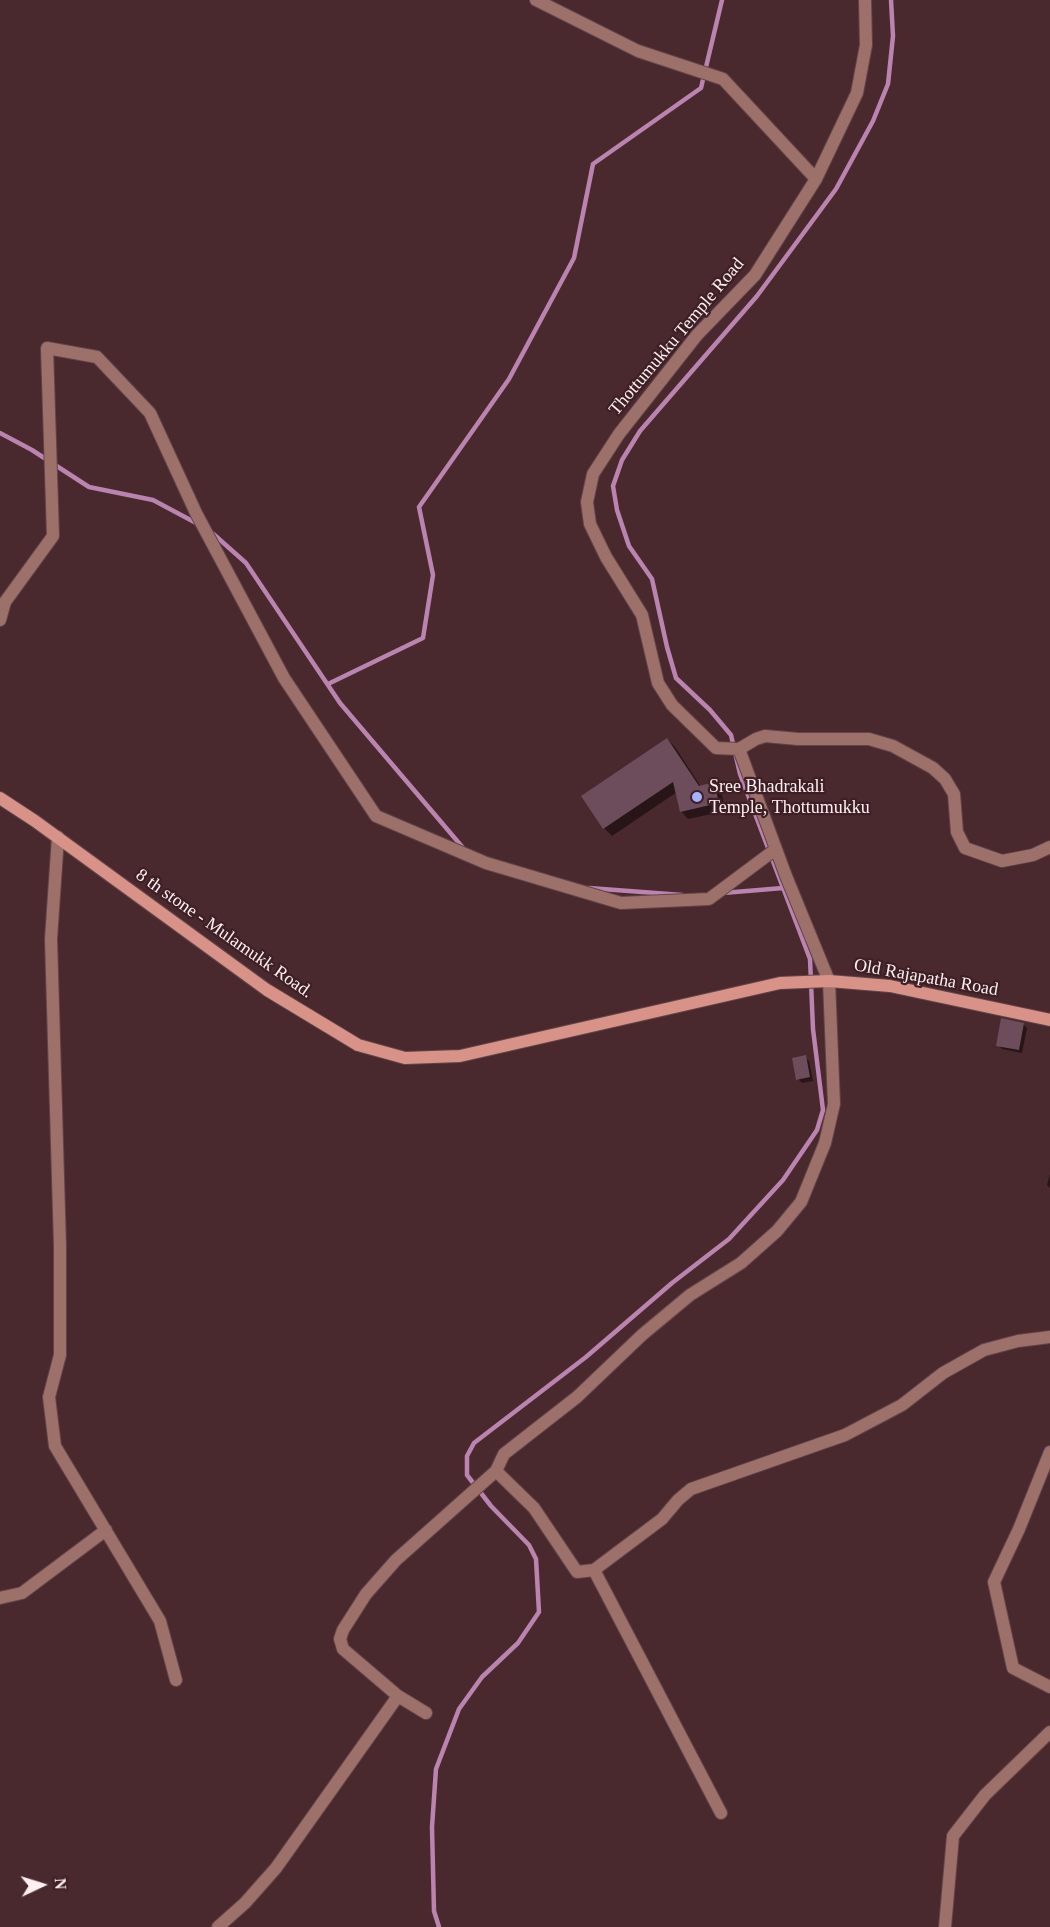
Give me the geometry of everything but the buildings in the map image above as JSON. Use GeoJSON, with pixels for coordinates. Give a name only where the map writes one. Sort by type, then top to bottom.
{"type":"FeatureCollection","features":[{"type":"Feature","properties":{"kind":"main road","name":"8 th stone - Mulamukk Road."},"geometry":{"type":"LineString","coordinates":[[0,798],[58,837],[267,990],[358,1045],[405,1058],[460,1056],[780,983],[796,982]]}},
{"type":"Feature","properties":{"kind":"main road","name":"Old Rajapatha Road"},"geometry":{"type":"LineString","coordinates":[[796,982],[826,981],[890,986],[1050,1020]]}},
{"type":"Feature","properties":{"kind":"street"},"geometry":{"type":"LineString","coordinates":[[536,0],[638,51],[723,79],[816,179]]}},
{"type":"Feature","properties":{"kind":"street","name":"Thottumukku Temple Road"},"geometry":{"type":"LineString","coordinates":[[739,749],[716,748],[672,705],[658,683],[642,615],[606,557],[591,524],[587,502],[593,474],[619,434],[697,335],[755,275],[816,179],[857,93],[866,45],[865,0]]}},
{"type":"Feature","properties":{"kind":"street"},"geometry":{"type":"LineString","coordinates":[[0,620],[5,602],[53,536],[47,348],[97,357],[150,413],[196,513],[284,678],[376,816],[486,863],[621,903],[709,899],[776,850]]}},
{"type":"Feature","properties":{"kind":"street"},"geometry":{"type":"LineString","coordinates":[[426,1713],[398,1696],[343,1649],[340,1639],[343,1630],[366,1594],[396,1560],[495,1471],[504,1454],[577,1397],[642,1335],[690,1295],[741,1263],[777,1231],[801,1202],[825,1143],[834,1104],[826,981],[739,749],[765,736],[798,739],[869,739],[894,746],[933,768],[945,779],[954,794],[957,832],[965,848],[1002,861],[1033,855],[1050,847]]}},
{"type":"Feature","properties":{"kind":"street"},"geometry":{"type":"LineString","coordinates":[[58,837],[51,939],[60,1246],[60,1355],[49,1397],[55,1446],[160,1621],[176,1680]]}},
{"type":"Feature","properties":{"kind":"street"},"geometry":{"type":"LineString","coordinates":[[495,1471],[534,1508],[577,1572],[594,1570],[662,1519],[691,1489],[845,1435],[902,1404],[943,1373],[984,1350],[1018,1341],[1050,1337]]}},
{"type":"Feature","properties":{"kind":"street"},"geometry":{"type":"LineString","coordinates":[[1050,1452],[1019,1529],[994,1582],[1013,1668],[1050,1688]]}},
{"type":"Feature","properties":{"kind":"street"},"geometry":{"type":"LineString","coordinates":[[0,1598],[22,1593],[106,1530]]}},
{"type":"Feature","properties":{"kind":"street"},"geometry":{"type":"LineString","coordinates":[[594,1570],[721,1813]]}},
{"type":"Feature","properties":{"kind":"street"},"geometry":{"type":"LineString","coordinates":[[218,1927],[245,1903],[276,1868],[398,1696]]}},
{"type":"Feature","properties":{"kind":"street"},"geometry":{"type":"LineString","coordinates":[[945,1927],[953,1836],[985,1795],[1050,1732]]}},
{"type":"Feature","properties":{"kind":"waterway"},"geometry":{"type":"LineString","coordinates":[[328,684],[423,638],[433,575],[419,507],[509,379],[574,258],[593,164],[701,88],[722,0]]}},
{"type":"Feature","properties":{"kind":"waterway"},"geometry":{"type":"LineString","coordinates":[[439,1927],[434,1911],[432,1827],[436,1769],[459,1709],[482,1677],[518,1643],[539,1612],[536,1559],[529,1545],[491,1506],[467,1475],[467,1456],[474,1443],[586,1357],[672,1283],[729,1239],[783,1180],[817,1130],[823,1110],[813,1029],[810,959],[740,774],[731,735],[710,710],[676,678],[652,579],[629,546],[617,510],[613,486],[622,460],[640,431],[757,296],[836,189],[873,121],[888,84],[893,36],[891,0]]}},
{"type":"Feature","properties":{"kind":"waterway"},"geometry":{"type":"LineString","coordinates":[[0,433],[32,450],[89,487],[153,500],[198,524]]}},
{"type":"Feature","properties":{"kind":"waterway"},"geometry":{"type":"LineString","coordinates":[[210,531],[246,563],[340,703],[464,849]]}},
{"type":"Feature","properties":{"kind":"waterway"},"geometry":{"type":"LineString","coordinates":[[589,888],[682,895]]}},
{"type":"Feature","properties":{"kind":"waterway"},"geometry":{"type":"LineString","coordinates":[[723,893],[783,888]]}},
{"type":"Feature","properties":{"kind":"place","name":"Sree Bhadrakali Temple, Thottumukku"},"geometry":{"type":"Point","coordinates":[697,797]}}]}
